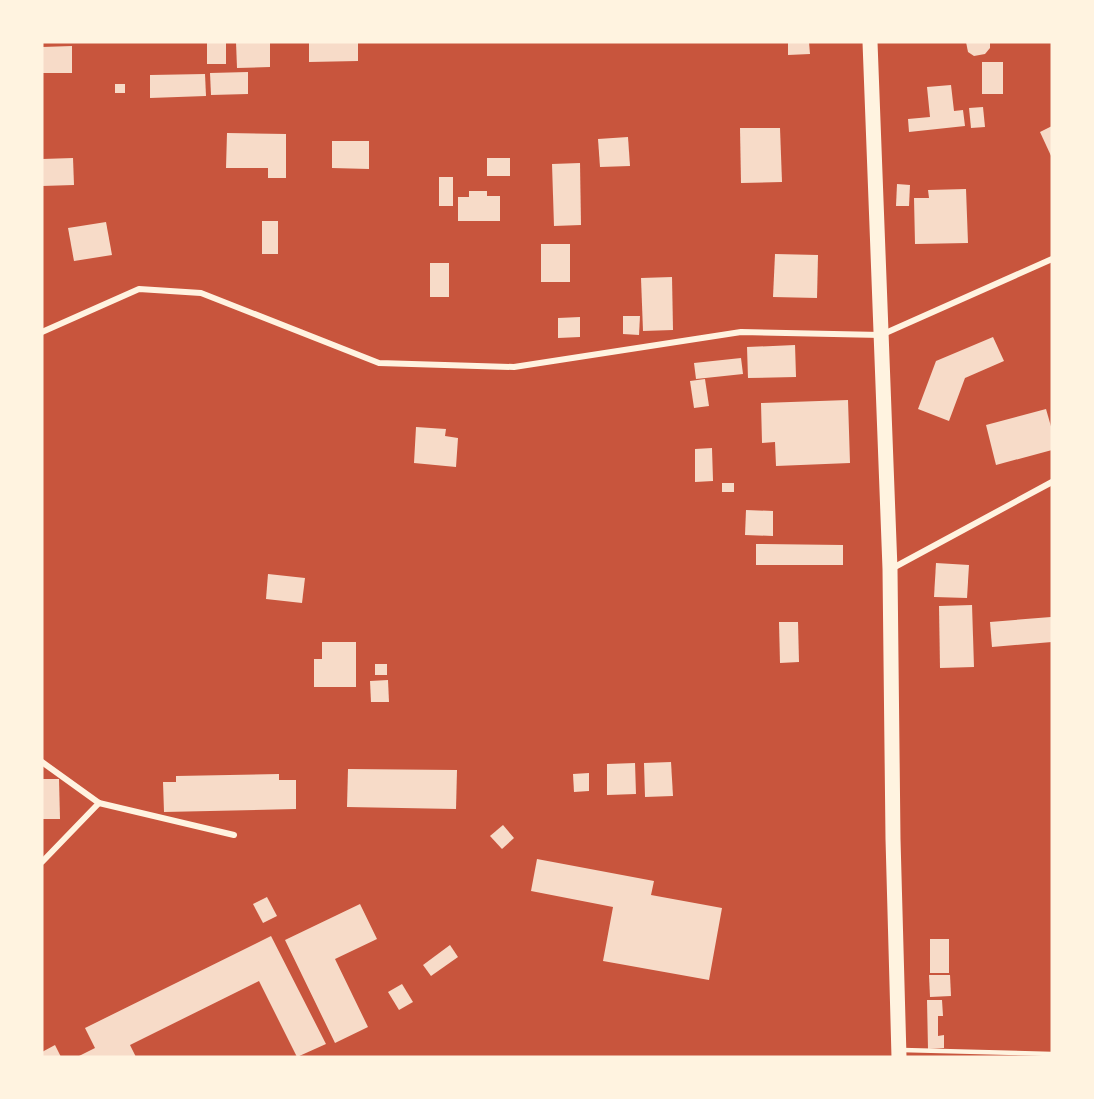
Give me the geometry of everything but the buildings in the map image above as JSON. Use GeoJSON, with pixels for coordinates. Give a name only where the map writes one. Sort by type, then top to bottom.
{"type":"FeatureCollection","features":[{"type":"Feature","properties":{"kind":"main road"},"geometry":{"type":"LineString","coordinates":[[870,42],[890,569],[892,839],[899,1053]]}},
{"type":"Feature","properties":{"kind":"street"},"geometry":{"type":"LineString","coordinates":[[42,333],[139,289],[201,293],[379,363],[514,367],[741,332],[881,335],[1052,259]]}},
{"type":"Feature","properties":{"kind":"street"},"geometry":{"type":"LineString","coordinates":[[890,569],[1052,482]]}},
{"type":"Feature","properties":{"kind":"street"},"geometry":{"type":"LineString","coordinates":[[42,762],[99,802],[234,835]]}},
{"type":"Feature","properties":{"kind":"street"},"geometry":{"type":"LineString","coordinates":[[42,862],[99,802]]}},
{"type":"Feature","properties":{"kind":"lane"},"geometry":{"type":"LineString","coordinates":[[899,1053],[1052,1054]]}}]}
